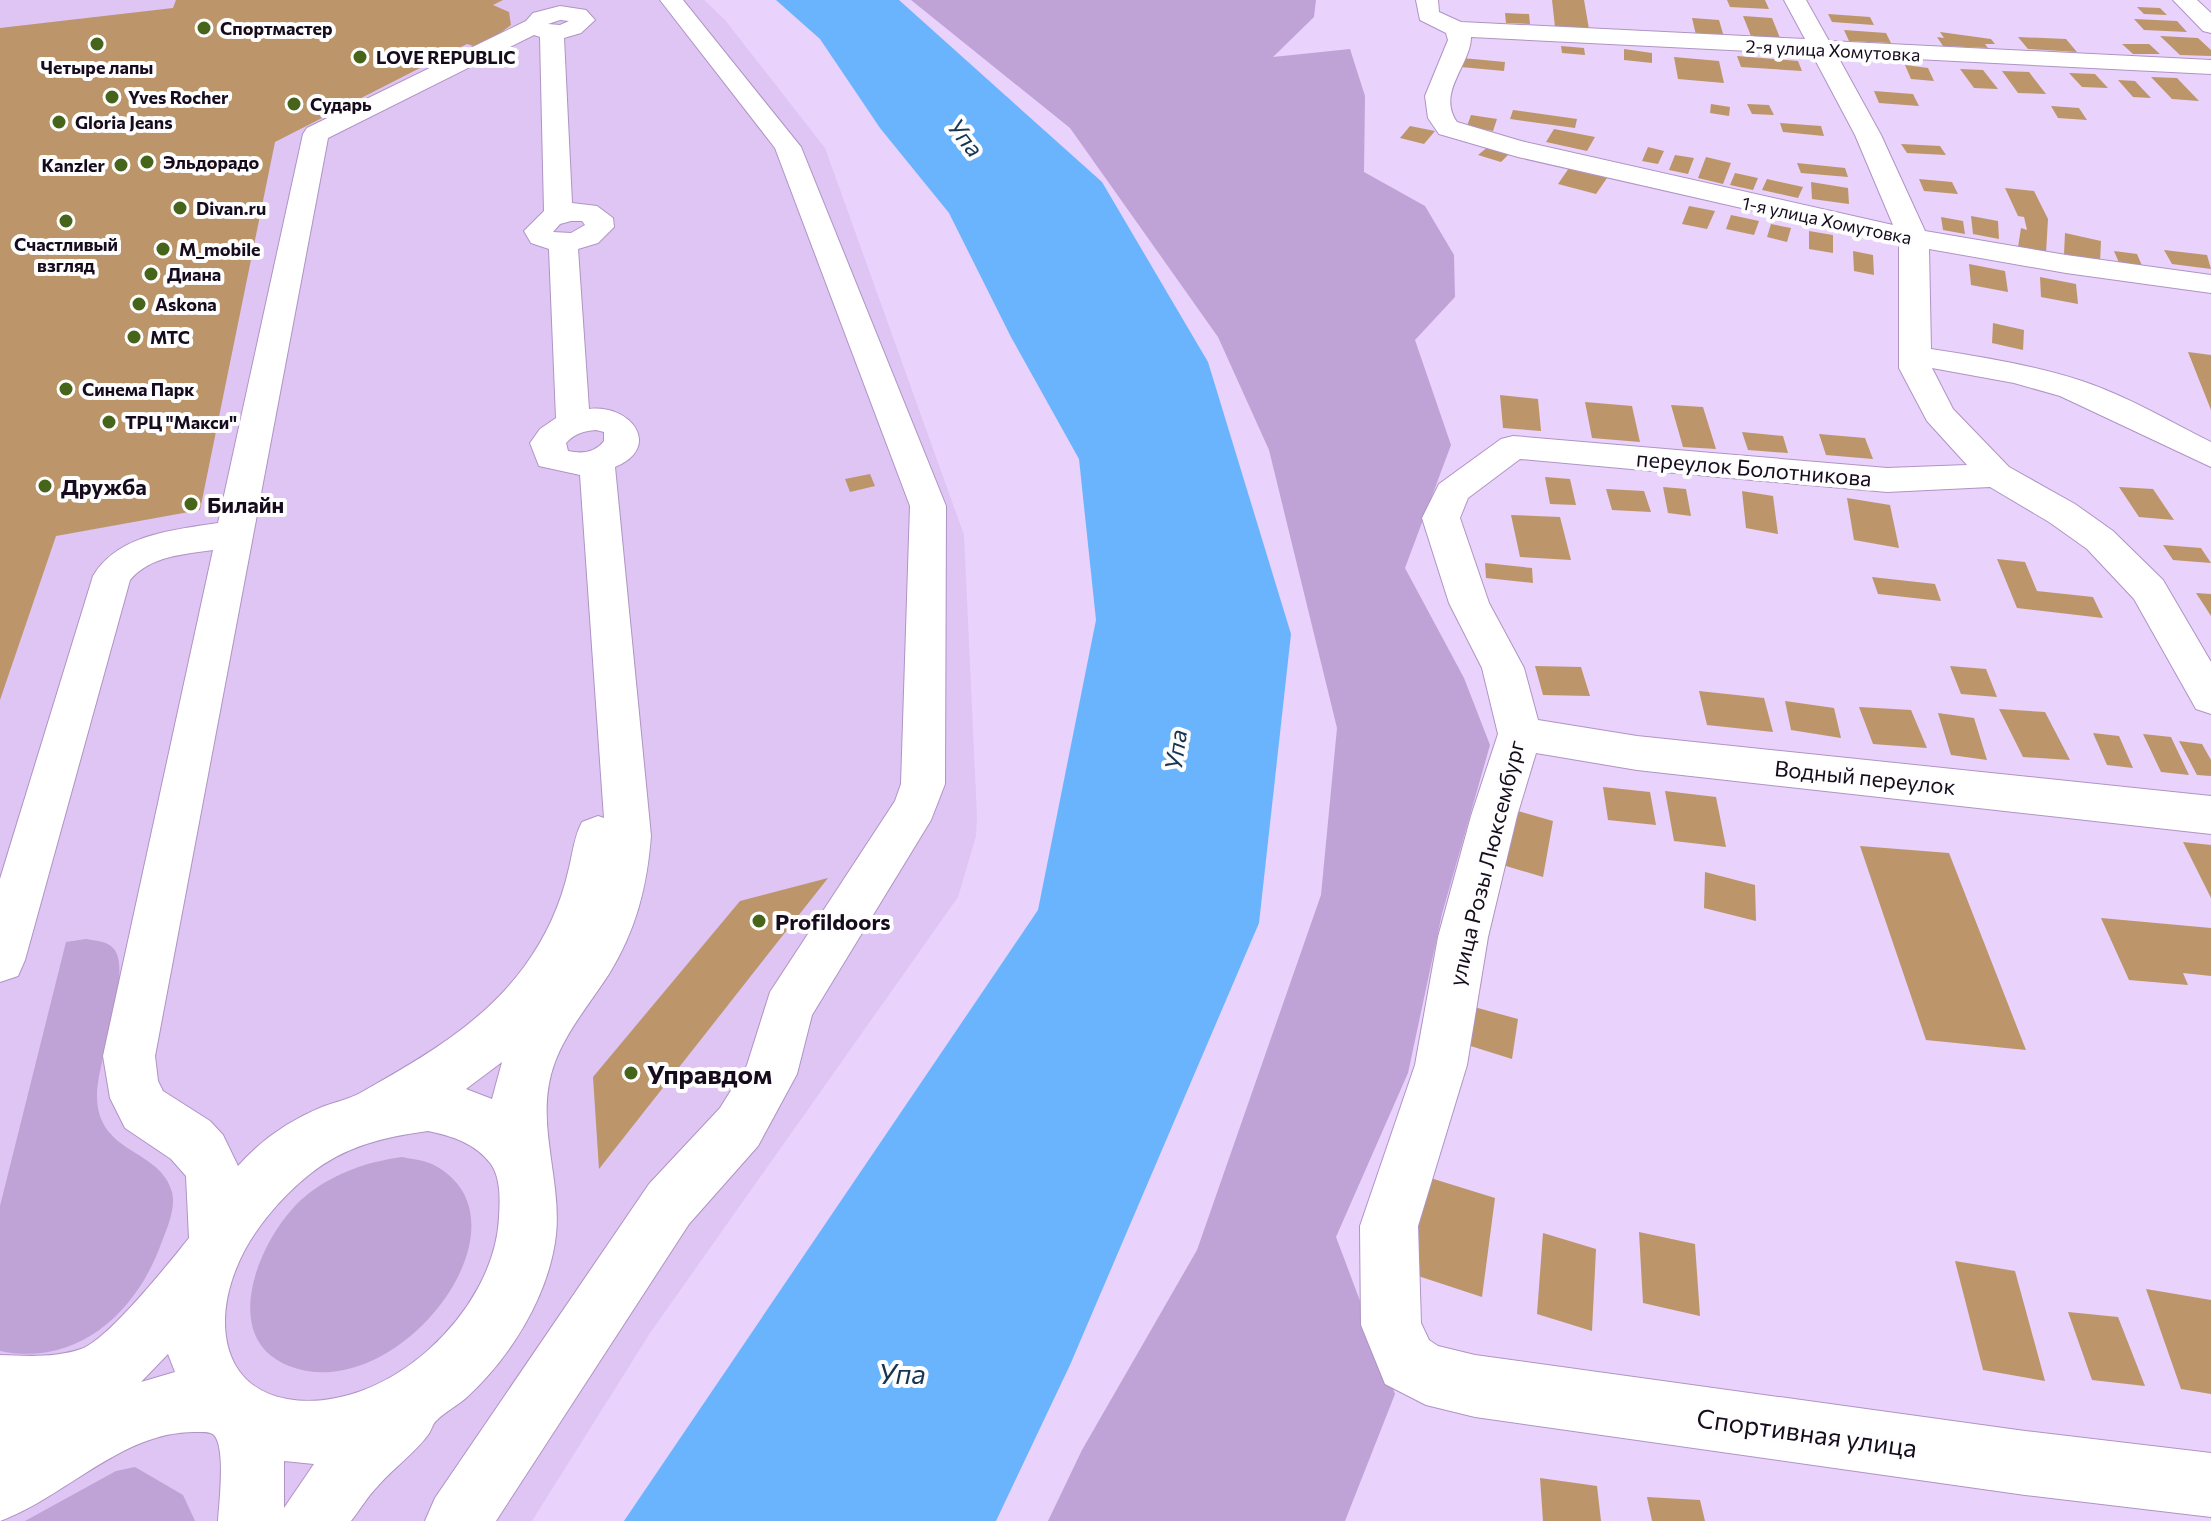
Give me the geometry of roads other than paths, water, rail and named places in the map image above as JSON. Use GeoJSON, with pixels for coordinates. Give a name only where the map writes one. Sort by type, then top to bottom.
{"type":"FeatureCollection","features":[{"type":"Feature","properties":{"kind":"street"},"geometry":{"type":"LineString","coordinates":[[458,1521],[669,1204],[739,1127],[771,1074],[788,1008],[915,807],[923,784],[928,506],[788,147],[691,21],[671,0]]}},
{"type":"Feature","properties":{"kind":"street"},"geometry":{"type":"LineString","coordinates":[[1427,0],[1428,15],[1456,29]]}},
{"type":"Feature","properties":{"kind":"street"},"geometry":{"type":"LineString","coordinates":[[1795,0],[1868,135],[1914,239],[1920,372],[1939,414],[1996,475],[2062,513],[2100,540],[2149,590],[2211,698]]}},
{"type":"Feature","properties":{"kind":"street"},"geometry":{"type":"LineString","coordinates":[[2184,0],[2211,26]]}},
{"type":"Feature","properties":{"kind":"street"},"geometry":{"type":"LineString","coordinates":[[0,1440],[126,1356],[214,1250],[249,1195],[288,1157],[332,1128],[378,1111],[473,1054],[507,1023],[545,979],[578,923],[594,872],[597,797],[585,442],[551,20],[316,134],[129,1056],[130,1081],[141,1109],[186,1137],[206,1156],[218,1196],[214,1250],[198,1299],[195,1338],[204,1372],[232,1410],[252,1455],[251,1521]]}},
{"type":"Feature","properties":{"kind":"street","name":"2-я улица Хомутовка"},"geometry":{"type":"LineString","coordinates":[[1456,29],[1822,50],[2211,67]]}},
{"type":"Feature","properties":{"kind":"street","name":"1-я улица Хомутовка"},"geometry":{"type":"LineString","coordinates":[[1456,29],[1460,40],[1437,95],[1440,120],[1448,128],[1729,199],[1914,239],[2115,273],[2211,284]]}},
{"type":"Feature","properties":{"kind":"street"},"geometry":{"type":"LineString","coordinates":[[1920,372],[1984,367],[2070,389],[2108,404],[2211,456]]}},
{"type":"Feature","properties":{"kind":"street"},"geometry":{"type":"LineString","coordinates":[[311,1521],[354,1464],[489,1329],[518,1276],[531,1223],[520,1134],[519,1098],[528,1063],[555,1009],[606,935],[625,868],[628,836],[585,442]]}},
{"type":"Feature","properties":{"kind":"street","name":"переулок Болотникова"},"geometry":{"type":"LineString","coordinates":[[1513,447],[1887,480],[1996,475]]}},
{"type":"Feature","properties":{"kind":"street","name":"улица Розы Люксембург"},"geometry":{"type":"LineString","coordinates":[[1407,1362],[1391,1325],[1389,1226],[1441,1065],[1463,937],[1494,816],[1520,734],[1503,668],[1469,603],[1441,518],[1452,492],[1513,447]]}},
{"type":"Feature","properties":{"kind":"street"},"geometry":{"type":"LineString","coordinates":[[4,947],[107,592],[119,564],[146,551],[237,533]]}},
{"type":"Feature","properties":{"kind":"street","name":"Водный переулок"},"geometry":{"type":"LineString","coordinates":[[1520,734],[1637,753],[2211,815]]}},
{"type":"Feature","properties":{"kind":"street"},"geometry":{"type":"LineString","coordinates":[[378,1111],[428,1105],[472,1115],[506,1139],[526,1177]]}},
{"type":"Feature","properties":{"kind":"street","name":"Спортивная улица"},"geometry":{"type":"LineString","coordinates":[[1407,1362],[1426,1374],[1475,1386],[2025,1463],[2211,1485]]}},
{"type":"Feature","properties":{"kind":"street"},"geometry":{"type":"LineString","coordinates":[[0,1386],[40,1388],[96,1377]]}},
{"type":"Feature","properties":{"kind":"street"},"geometry":{"type":"LineString","coordinates":[[0,1489],[139,1414],[179,1402],[232,1410],[285,1432],[338,1431],[393,1411],[444,1377]]}},
{"type":"Feature","properties":{"kind":"water","name":"Упа"},"geometry":{"type":"Polygon","coordinates":[[[776,0],[899,0],[1102,182],[1208,362],[1291,634],[1259,923],[1070,1365],[996,1521],[624,1521],[1038,910],[1096,620],[1079,459],[1011,337],[949,213],[880,128],[820,39],[776,0]]]}},
{"type":"Feature","properties":{"kind":"place","name":"Спортмастер"},"geometry":{"type":"Point","coordinates":[204,28]}},
{"type":"Feature","properties":{"kind":"place","name":"Четыре лапы"},"geometry":{"type":"Point","coordinates":[97,44]}},
{"type":"Feature","properties":{"kind":"place","name":"LOVE REPUBLIC"},"geometry":{"type":"Point","coordinates":[360,57]}},
{"type":"Feature","properties":{"kind":"place","name":"Yves Rocher"},"geometry":{"type":"Point","coordinates":[112,97]}},
{"type":"Feature","properties":{"kind":"place","name":"Сударь"},"geometry":{"type":"Point","coordinates":[294,104]}},
{"type":"Feature","properties":{"kind":"place","name":"Gloria Jeans"},"geometry":{"type":"Point","coordinates":[59,122]}},
{"type":"Feature","properties":{"kind":"place","name":"Эльдорадо"},"geometry":{"type":"Point","coordinates":[147,162]}},
{"type":"Feature","properties":{"kind":"place","name":"Kanzler"},"geometry":{"type":"Point","coordinates":[121,165]}},
{"type":"Feature","properties":{"kind":"place","name":"Divan.ru"},"geometry":{"type":"Point","coordinates":[180,208]}},
{"type":"Feature","properties":{"kind":"place","name":"Счастливый взгляд"},"geometry":{"type":"Point","coordinates":[66,221]}},
{"type":"Feature","properties":{"kind":"place","name":"M_mobile"},"geometry":{"type":"Point","coordinates":[163,249]}},
{"type":"Feature","properties":{"kind":"place","name":"Диана"},"geometry":{"type":"Point","coordinates":[151,274]}},
{"type":"Feature","properties":{"kind":"place","name":"Askona"},"geometry":{"type":"Point","coordinates":[139,304]}},
{"type":"Feature","properties":{"kind":"place","name":"МТС"},"geometry":{"type":"Point","coordinates":[134,337]}},
{"type":"Feature","properties":{"kind":"place","name":"Синема Парк"},"geometry":{"type":"Point","coordinates":[66,389]}},
{"type":"Feature","properties":{"kind":"place","name":"ТРЦ \"Макси\""},"geometry":{"type":"Point","coordinates":[109,422]}},
{"type":"Feature","properties":{"kind":"place","name":"Дружба"},"geometry":{"type":"Point","coordinates":[45,486]}},
{"type":"Feature","properties":{"kind":"place","name":"Билайн"},"geometry":{"type":"Point","coordinates":[191,504]}},
{"type":"Feature","properties":{"kind":"place","name":"Profildoors"},"geometry":{"type":"Point","coordinates":[759,921]}},
{"type":"Feature","properties":{"kind":"place","name":"Управдом"},"geometry":{"type":"Point","coordinates":[631,1073]}}]}
